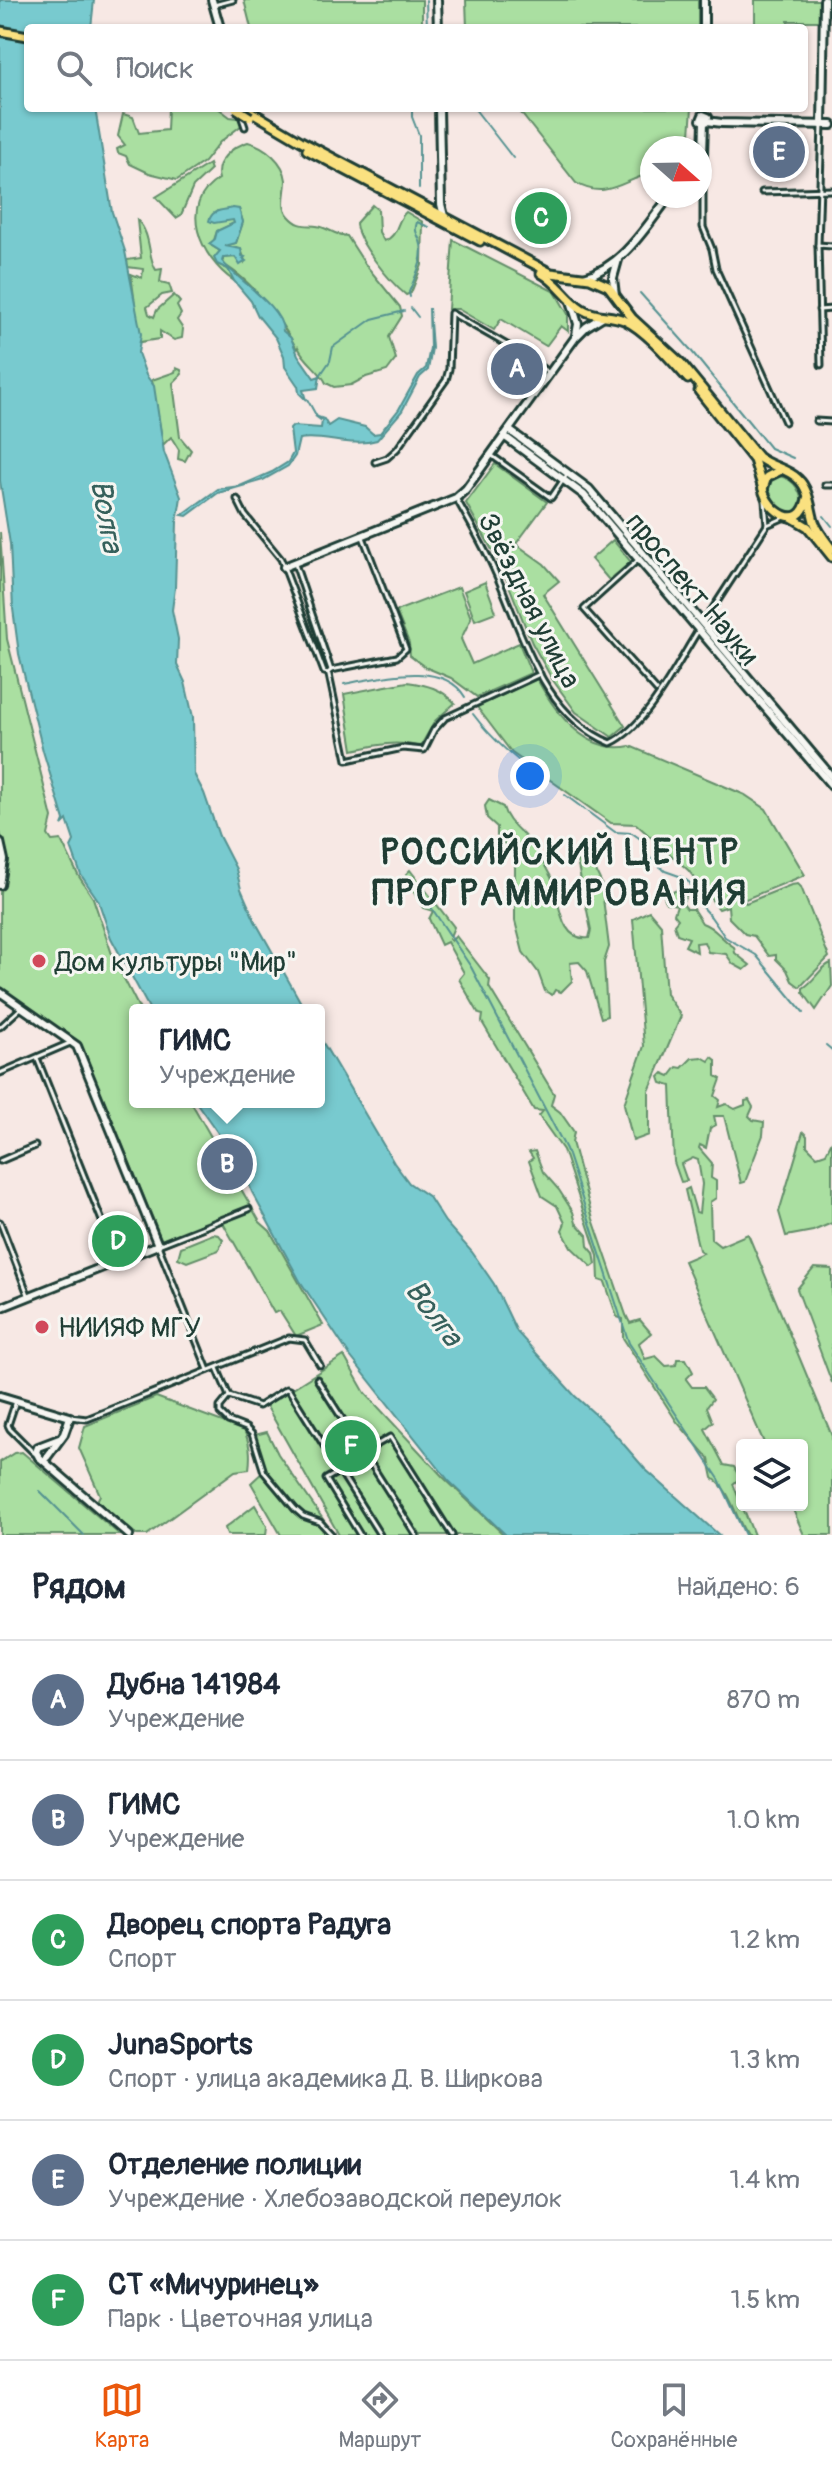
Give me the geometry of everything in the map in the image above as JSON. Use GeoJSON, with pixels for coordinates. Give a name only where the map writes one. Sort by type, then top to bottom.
{"type":"FeatureCollection","features":[{"type":"Feature","properties":{"kind":"main road"},"geometry":{"type":"LineString","coordinates":[[0,28],[24,33]]}},
{"type":"Feature","properties":{"kind":"main road"},"geometry":{"type":"LineString","coordinates":[[247,112],[548,277],[589,313],[628,322],[678,367],[754,460],[764,492],[773,508],[808,527],[832,557]]}},
{"type":"Feature","properties":{"kind":"main road"},"geometry":{"type":"LineString","coordinates":[[252,115],[438,209],[445,217],[551,273],[604,284],[632,318],[681,363],[758,457],[767,465],[799,480],[818,530],[832,549]]}},
{"type":"Feature","properties":{"kind":"main road"},"geometry":{"type":"LineString","coordinates":[[570,299],[569,284],[581,277]]}},
{"type":"Feature","properties":{"kind":"main road"},"geometry":{"type":"LineString","coordinates":[[604,317],[616,309],[616,296]]}},
{"type":"Feature","properties":{"kind":"main road"},"geometry":{"type":"LineString","coordinates":[[764,492],[770,473],[784,471]]}},
{"type":"Feature","properties":{"kind":"main road"},"geometry":{"type":"LineString","coordinates":[[789,517],[804,510],[807,497]]}},
{"type":"Feature","properties":{"kind":"street"},"geometry":{"type":"LineString","coordinates":[[219,24],[213,3],[233,0]]}},
{"type":"Feature","properties":{"kind":"street"},"geometry":{"type":"LineString","coordinates":[[437,0],[438,24]]}},
{"type":"Feature","properties":{"kind":"street"},"geometry":{"type":"LineString","coordinates":[[704,0],[704,24]]}},
{"type":"Feature","properties":{"kind":"street"},"geometry":{"type":"LineString","coordinates":[[821,365],[818,245],[823,74],[828,26],[824,0]]}},
{"type":"Feature","properties":{"kind":"street"},"geometry":{"type":"LineString","coordinates":[[823,74],[832,75]]}},
{"type":"Feature","properties":{"kind":"street"},"geometry":{"type":"LineString","coordinates":[[241,112],[245,127]]}},
{"type":"Feature","properties":{"kind":"street"},"geometry":{"type":"LineString","coordinates":[[438,209],[439,112]]}},
{"type":"Feature","properties":{"kind":"street"},"geometry":{"type":"LineString","coordinates":[[703,136],[705,116],[722,123],[832,125]]}},
{"type":"Feature","properties":{"kind":"street"},"geometry":{"type":"LineString","coordinates":[[762,192],[832,190]]}},
{"type":"Feature","properties":{"kind":"street"},"geometry":{"type":"LineString","coordinates":[[581,277],[599,272],[618,260],[660,208]]}},
{"type":"Feature","properties":{"kind":"street"},"geometry":{"type":"LineString","coordinates":[[702,208],[716,269],[785,422]]}},
{"type":"Feature","properties":{"kind":"street"},"geometry":{"type":"LineString","coordinates":[[818,245],[832,246]]}},
{"type":"Feature","properties":{"kind":"street"},"geometry":{"type":"LineString","coordinates":[[616,296],[613,278],[618,260]]}},
{"type":"Feature","properties":{"kind":"street"},"geometry":{"type":"LineString","coordinates":[[570,299],[578,324],[575,338]]}},
{"type":"Feature","properties":{"kind":"street"},"geometry":{"type":"LineString","coordinates":[[819,310],[832,309]]}},
{"type":"Feature","properties":{"kind":"street"},"geometry":{"type":"LineString","coordinates":[[375,462],[387,458],[397,449],[446,380],[451,313],[521,353],[549,373]]}},
{"type":"Feature","properties":{"kind":"street"},"geometry":{"type":"LineString","coordinates":[[284,567],[456,498],[466,489],[575,338],[586,327],[604,317]]}},
{"type":"Feature","properties":{"kind":"street"},"geometry":{"type":"LineString","coordinates":[[816,421],[832,422]]}},
{"type":"Feature","properties":{"kind":"street","name":"проспект Науки"},"geometry":{"type":"LineString","coordinates":[[506,433],[589,489],[832,786]]}},
{"type":"Feature","properties":{"kind":"street"},"geometry":{"type":"LineString","coordinates":[[490,455],[551,498],[566,476]]}},
{"type":"Feature","properties":{"kind":"street","name":"проспект Науки"},"geometry":{"type":"LineString","coordinates":[[566,476],[832,777]]}},
{"type":"Feature","properties":{"kind":"street"},"geometry":{"type":"LineString","coordinates":[[825,485],[832,485]]}},
{"type":"Feature","properties":{"kind":"street"},"geometry":{"type":"LineString","coordinates":[[764,492],[767,525]]}},
{"type":"Feature","properties":{"kind":"street","name":"Звёздная улица"},"geometry":{"type":"LineString","coordinates":[[456,498],[495,572],[540,674],[576,723],[611,743],[624,737],[638,724],[658,693]]}},
{"type":"Feature","properties":{"kind":"street"},"geometry":{"type":"LineString","coordinates":[[237,499],[245,515],[281,559],[328,672]]}},
{"type":"Feature","properties":{"kind":"street"},"geometry":{"type":"LineString","coordinates":[[639,559],[584,609],[658,693],[767,525],[789,517]]}},
{"type":"Feature","properties":{"kind":"street"},"geometry":{"type":"LineString","coordinates":[[328,672],[397,657],[406,649],[363,536]]}},
{"type":"Feature","properties":{"kind":"street"},"geometry":{"type":"LineString","coordinates":[[295,563],[328,672],[347,760],[403,748],[424,750],[434,730],[445,718],[540,674]]}},
{"type":"Feature","properties":{"kind":"street"},"geometry":{"type":"LineString","coordinates":[[293,591],[304,587]]}},
{"type":"Feature","properties":{"kind":"street"},"geometry":{"type":"LineString","coordinates":[[0,842],[4,860],[0,885]]}},
{"type":"Feature","properties":{"kind":"street"},"geometry":{"type":"LineString","coordinates":[[0,992],[73,1041],[84,1059],[208,1370]]}},
{"type":"Feature","properties":{"kind":"street"},"geometry":{"type":"LineString","coordinates":[[0,1027],[21,1008]]}},
{"type":"Feature","properties":{"kind":"street"},"geometry":{"type":"LineString","coordinates":[[0,1073],[73,1041]]}},
{"type":"Feature","properties":{"kind":"street"},"geometry":{"type":"LineString","coordinates":[[37,1058],[118,1261]]}},
{"type":"Feature","properties":{"kind":"street"},"geometry":{"type":"LineString","coordinates":[[0,1161],[35,1146]]}},
{"type":"Feature","properties":{"kind":"street"},"geometry":{"type":"LineString","coordinates":[[0,1308],[249,1209]]}},
{"type":"Feature","properties":{"kind":"street"},"geometry":{"type":"LineString","coordinates":[[0,1222],[29,1297]]}},
{"type":"Feature","properties":{"kind":"street"},"geometry":{"type":"LineString","coordinates":[[0,1396],[70,1417],[87,1419],[293,1337],[305,1340],[320,1365]]}},
{"type":"Feature","properties":{"kind":"street"},"geometry":{"type":"LineString","coordinates":[[216,1367],[229,1396],[259,1406],[289,1390],[380,1535]]}},
{"type":"Feature","properties":{"kind":"street"},"geometry":{"type":"LineString","coordinates":[[317,1379],[416,1535]]}},
{"type":"Feature","properties":{"kind":"street"},"geometry":{"type":"LineString","coordinates":[[229,1396],[220,1407],[220,1413],[252,1434],[264,1472],[298,1512],[320,1522],[332,1535]]}},
{"type":"Feature","properties":{"kind":"street"},"geometry":{"type":"LineString","coordinates":[[16,1401],[9,1427],[27,1445],[42,1453],[50,1468],[129,1535]]}},
{"type":"Feature","properties":{"kind":"street"},"geometry":{"type":"LineString","coordinates":[[42,1453],[62,1437],[70,1417]]}},
{"type":"Feature","properties":{"kind":"street"},"geometry":{"type":"LineString","coordinates":[[360,1535],[326,1479],[363,1451],[390,1437],[452,1535]]}},
{"type":"Feature","properties":{"kind":"street"},"geometry":{"type":"LineString","coordinates":[[27,1445],[42,1453]]}},
{"type":"Feature","properties":{"kind":"green space"},"geometry":{"type":"Polygon","coordinates":[[[244,0],[422,0],[422,24],[250,24],[244,0]]]}},
{"type":"Feature","properties":{"kind":"green space"},"geometry":{"type":"Polygon","coordinates":[[[466,0],[698,0],[698,24],[467,24],[466,0]]]}},
{"type":"Feature","properties":{"kind":"green space"},"geometry":{"type":"Polygon","coordinates":[[[755,0],[819,0],[819,21],[755,24],[755,0]]]}},
{"type":"Feature","properties":{"kind":"green space"},"geometry":{"type":"Polygon","coordinates":[[[168,112],[223,112],[238,118],[242,125],[220,142],[204,162],[177,180],[149,173],[130,164],[126,156],[118,153],[117,149],[125,145],[118,136],[123,114],[133,117],[139,133],[167,130],[168,112]]]}},
{"type":"Feature","properties":{"kind":"green space"},"geometry":{"type":"Polygon","coordinates":[[[520,112],[692,112],[690,136],[640,136],[640,177],[606,190],[576,183],[520,112]]]}},
{"type":"Feature","properties":{"kind":"green space"},"geometry":{"type":"Polygon","coordinates":[[[248,142],[267,151],[282,167],[286,180],[285,208],[289,216],[302,225],[319,226],[347,236],[400,307],[402,316],[389,337],[396,359],[387,371],[351,385],[334,387],[326,383],[297,349],[265,302],[224,265],[223,258],[235,257],[245,261],[241,249],[225,246],[236,243],[243,222],[239,209],[218,211],[226,220],[235,223],[217,231],[212,246],[220,251],[217,264],[228,269],[234,281],[211,259],[198,231],[196,216],[199,202],[206,190],[219,179],[219,167],[225,156],[248,142]]]}},
{"type":"Feature","properties":{"kind":"green space"},"geometry":{"type":"Polygon","coordinates":[[[209,164],[211,170],[193,187],[181,215],[176,218],[156,197],[209,164]]]}},
{"type":"Feature","properties":{"kind":"green space"},"geometry":{"type":"Polygon","coordinates":[[[372,205],[378,210],[379,232],[384,241],[395,232],[406,212],[423,222],[422,265],[411,293],[406,295],[384,272],[358,231],[356,223],[372,205]]]}},
{"type":"Feature","properties":{"kind":"green space"},"geometry":{"type":"Polygon","coordinates":[[[137,220],[145,232],[156,270],[162,269],[160,282],[169,284],[172,293],[162,295],[147,307],[149,314],[154,317],[157,310],[174,295],[180,302],[177,306],[181,314],[177,320],[183,329],[182,338],[174,340],[160,331],[160,339],[140,342],[131,274],[142,278],[143,269],[128,267],[127,260],[141,258],[137,220]]]}},
{"type":"Feature","properties":{"kind":"green space"},"geometry":{"type":"Polygon","coordinates":[[[453,240],[555,292],[568,314],[568,331],[561,326],[546,346],[501,319],[494,330],[458,309],[448,309],[453,240]]]}},
{"type":"Feature","properties":{"kind":"green space"},"geometry":{"type":"Polygon","coordinates":[[[176,368],[182,374],[173,383],[180,437],[191,450],[185,461],[178,459],[179,450],[171,437],[163,445],[152,380],[175,372],[176,368]]]}},
{"type":"Feature","properties":{"kind":"green space"},"geometry":{"type":"Polygon","coordinates":[[[495,464],[547,502],[516,544],[544,564],[559,581],[543,594],[625,726],[612,737],[576,712],[552,679],[532,643],[502,568],[466,503],[495,464]]]}},
{"type":"Feature","properties":{"kind":"green space"},"geometry":{"type":"Polygon","coordinates":[[[776,476],[786,478],[797,488],[802,503],[796,511],[780,508],[773,500],[768,484],[776,476]]]}},
{"type":"Feature","properties":{"kind":"green space"},"geometry":{"type":"Polygon","coordinates":[[[0,532],[7,639],[52,818],[48,835],[52,841],[61,840],[93,898],[113,957],[137,1004],[129,1004],[129,1108],[194,1108],[323,1325],[296,1336],[280,1311],[274,1313],[223,1223],[164,1246],[81,1044],[14,1000],[0,987],[0,893],[5,857],[0,832],[0,532]]]}},
{"type":"Feature","properties":{"kind":"green space"},"geometry":{"type":"Polygon","coordinates":[[[613,540],[631,562],[609,580],[591,559],[613,540]]]}},
{"type":"Feature","properties":{"kind":"green space"},"geometry":{"type":"Polygon","coordinates":[[[485,582],[496,612],[475,620],[464,591],[485,582]]]}},
{"type":"Feature","properties":{"kind":"green space"},"geometry":{"type":"Polygon","coordinates":[[[459,587],[471,618],[461,639],[472,664],[519,643],[531,673],[477,697],[451,678],[425,667],[410,656],[409,643],[396,611],[459,587]]]}},
{"type":"Feature","properties":{"kind":"green space"},"geometry":{"type":"Polygon","coordinates":[[[537,679],[553,706],[586,738],[614,747],[630,746],[745,795],[766,809],[805,875],[743,900],[746,903],[791,885],[801,887],[829,957],[800,987],[792,981],[776,955],[769,956],[754,936],[745,934],[729,918],[728,906],[719,909],[688,870],[636,824],[611,823],[512,753],[477,707],[537,679]]]}},
{"type":"Feature","properties":{"kind":"green space"},"geometry":{"type":"Polygon","coordinates":[[[407,682],[433,688],[455,703],[435,721],[420,747],[395,744],[353,750],[344,694],[407,682]]]}},
{"type":"Feature","properties":{"kind":"green space"},"geometry":{"type":"Polygon","coordinates":[[[489,800],[503,807],[511,822],[535,849],[551,877],[562,917],[571,933],[589,938],[591,930],[577,861],[583,856],[591,861],[601,882],[609,947],[604,962],[607,1016],[601,1018],[587,971],[579,962],[570,963],[572,981],[561,992],[555,990],[552,995],[545,991],[538,972],[523,952],[515,921],[515,855],[497,836],[497,827],[487,818],[485,806],[489,800]]]}},
{"type":"Feature","properties":{"kind":"green space"},"geometry":{"type":"Polygon","coordinates":[[[410,870],[454,927],[449,939],[451,941],[456,936],[490,980],[489,987],[554,1094],[551,1105],[574,1132],[572,1142],[593,1219],[626,1315],[630,1323],[640,1320],[651,1333],[639,1343],[645,1359],[656,1356],[666,1366],[676,1365],[677,1359],[686,1359],[693,1372],[686,1379],[692,1387],[704,1387],[713,1399],[707,1407],[713,1422],[705,1429],[724,1465],[734,1467],[736,1471],[733,1484],[736,1511],[744,1511],[754,1535],[747,1535],[729,1497],[713,1478],[709,1459],[677,1422],[623,1338],[623,1319],[617,1317],[605,1282],[599,1280],[598,1256],[563,1150],[539,1116],[543,1111],[534,1110],[482,1022],[483,1015],[479,1014],[459,979],[464,973],[447,942],[441,945],[429,919],[433,911],[423,908],[406,874],[410,870]]]}},
{"type":"Feature","properties":{"kind":"green space"},"geometry":{"type":"Polygon","coordinates":[[[677,890],[686,896],[682,903],[687,909],[693,909],[702,923],[734,947],[735,953],[750,965],[744,970],[733,964],[726,954],[708,952],[704,942],[696,943],[697,952],[685,946],[689,938],[677,934],[674,924],[678,919],[674,914],[677,905],[666,903],[664,896],[677,890]]]}},
{"type":"Feature","properties":{"kind":"green space"},"geometry":{"type":"Polygon","coordinates":[[[649,911],[661,925],[666,994],[681,1016],[649,1091],[649,1135],[633,1141],[624,1104],[644,1046],[633,919],[649,911]]]}},
{"type":"Feature","properties":{"kind":"green space"},"geometry":{"type":"Polygon","coordinates":[[[831,963],[832,986],[816,1010],[803,988],[831,963]]]}},
{"type":"Feature","properties":{"kind":"green space"},"geometry":{"type":"Polygon","coordinates":[[[702,1057],[709,1061],[712,1057],[716,1060],[716,1076],[721,1079],[715,1096],[720,1100],[718,1107],[726,1104],[735,1109],[749,1100],[753,1107],[749,1116],[764,1122],[763,1135],[745,1182],[741,1183],[724,1116],[714,1116],[716,1125],[710,1128],[706,1148],[700,1145],[699,1148],[712,1163],[711,1178],[716,1181],[716,1198],[710,1202],[711,1239],[720,1246],[748,1234],[832,1436],[832,1535],[804,1535],[794,1511],[808,1511],[808,1439],[762,1439],[684,1261],[703,1253],[699,1250],[685,1190],[689,1188],[696,1212],[699,1213],[702,1184],[698,1160],[693,1158],[681,1164],[687,1181],[681,1182],[674,1162],[671,1086],[661,1083],[659,1077],[663,1073],[670,1076],[677,1067],[682,1068],[692,1058],[702,1057]]]}},
{"type":"Feature","properties":{"kind":"green space"},"geometry":{"type":"Polygon","coordinates":[[[803,1132],[807,1136],[807,1146],[817,1156],[826,1153],[832,1141],[832,1223],[813,1231],[786,1236],[779,1212],[803,1132]]]}},
{"type":"Feature","properties":{"kind":"green space"},"geometry":{"type":"Polygon","coordinates":[[[535,1151],[543,1172],[559,1190],[576,1223],[587,1235],[596,1264],[592,1267],[571,1247],[562,1230],[565,1223],[557,1206],[542,1196],[529,1161],[533,1158],[529,1152],[535,1151]]]}},
{"type":"Feature","properties":{"kind":"green space"},"geometry":{"type":"Polygon","coordinates":[[[213,1234],[223,1240],[219,1250],[187,1262],[178,1258],[181,1247],[213,1234]]]}},
{"type":"Feature","properties":{"kind":"green space"},"geometry":{"type":"Polygon","coordinates":[[[814,1268],[832,1269],[832,1383],[797,1289],[814,1268]]]}},
{"type":"Feature","properties":{"kind":"green space"},"geometry":{"type":"Polygon","coordinates":[[[344,1356],[365,1393],[443,1477],[504,1535],[339,1535],[266,1405],[344,1356]]]}},
{"type":"Feature","properties":{"kind":"green space"},"geometry":{"type":"Polygon","coordinates":[[[156,1397],[244,1430],[250,1449],[249,1469],[235,1471],[147,1535],[137,1535],[97,1501],[100,1495],[79,1448],[85,1426],[156,1397]]]}},
{"type":"Feature","properties":{"kind":"green space"},"geometry":{"type":"Polygon","coordinates":[[[267,1432],[278,1454],[334,1535],[281,1535],[251,1483],[265,1470],[255,1435],[267,1432]]]}},
{"type":"Feature","properties":{"kind":"green space"},"geometry":{"type":"Polygon","coordinates":[[[22,1452],[120,1535],[0,1535],[0,1462],[14,1453],[22,1452]]]}},
{"type":"Feature","properties":{"kind":"green space"},"geometry":{"type":"Polygon","coordinates":[[[255,1505],[267,1526],[266,1535],[227,1535],[225,1528],[255,1505]]]}},
{"type":"Feature","properties":{"kind":"water","name":"Волга"},"geometry":{"type":"Polygon","coordinates":[[[0,0],[94,0],[91,24],[24,24],[24,112],[96,112],[112,212],[125,251],[141,334],[138,353],[154,386],[164,452],[181,497],[172,610],[178,639],[177,665],[185,682],[193,717],[194,774],[255,921],[302,1004],[147,1004],[111,938],[98,900],[81,875],[71,847],[74,841],[67,820],[62,825],[64,820],[19,654],[10,544],[0,481],[0,0]]]}},
{"type":"Feature","properties":{"kind":"water"},"geometry":{"type":"Polygon","coordinates":[[[239,209],[243,222],[236,243],[225,246],[241,249],[246,261],[240,265],[235,257],[223,258],[222,261],[275,312],[283,331],[291,338],[298,355],[314,378],[320,376],[318,388],[303,390],[306,400],[285,367],[276,338],[228,269],[217,264],[214,258],[220,251],[209,244],[215,239],[217,231],[234,223],[233,220],[214,223],[209,221],[210,217],[218,211],[239,209]]]}},
{"type":"Feature","properties":{"kind":"water"},"geometry":{"type":"Polygon","coordinates":[[[429,308],[432,348],[428,370],[420,377],[402,411],[377,440],[358,443],[299,439],[295,456],[288,466],[263,480],[218,493],[187,516],[182,515],[218,489],[240,486],[288,462],[293,453],[290,429],[293,426],[321,428],[322,421],[315,416],[324,419],[328,426],[337,420],[365,427],[373,434],[380,433],[399,409],[418,375],[426,368],[430,348],[429,308]]]}},
{"type":"Feature","properties":{"kind":"water","name":"Волга"},"geometry":{"type":"Polygon","coordinates":[[[325,1046],[394,1163],[409,1183],[429,1197],[445,1222],[472,1252],[494,1284],[517,1332],[645,1469],[719,1535],[506,1535],[449,1481],[350,1356],[300,1281],[252,1192],[242,1167],[200,1108],[325,1108],[325,1046]]]}},
{"type":"Feature","properties":{"kind":"waterway"},"geometry":{"type":"LineString","coordinates":[[426,0],[427,24]]}},
{"type":"Feature","properties":{"kind":"waterway"},"geometry":{"type":"LineString","coordinates":[[412,112],[419,135],[419,189]]}},
{"type":"Feature","properties":{"kind":"waterway"},"geometry":{"type":"LineString","coordinates":[[477,112],[513,158]]}},
{"type":"Feature","properties":{"kind":"waterway"},"geometry":{"type":"LineString","coordinates":[[410,297],[422,254],[417,222],[429,227]]}},
{"type":"Feature","properties":{"kind":"waterway"},"geometry":{"type":"LineString","coordinates":[[640,293],[770,448],[793,458]]}},
{"type":"Feature","properties":{"kind":"waterway"},"geometry":{"type":"LineString","coordinates":[[411,308],[418,317]]}},
{"type":"Feature","properties":{"kind":"waterway"},"geometry":{"type":"LineString","coordinates":[[319,377],[330,361],[333,347],[372,319],[404,311]]}},
{"type":"Feature","properties":{"kind":"waterway"},"geometry":{"type":"LineString","coordinates":[[307,399],[317,417]]}},
{"type":"Feature","properties":{"kind":"waterway"},"geometry":{"type":"LineString","coordinates":[[824,516],[832,526]]}},
{"type":"Feature","properties":{"kind":"waterway"},"geometry":{"type":"LineString","coordinates":[[344,684],[391,675],[426,675],[455,685],[465,697]]}},
{"type":"Feature","properties":{"kind":"waterway"},"geometry":{"type":"LineString","coordinates":[[473,714],[506,750],[545,781]]}},
{"type":"Feature","properties":{"kind":"waterway"},"geometry":{"type":"LineString","coordinates":[[565,795],[615,832],[632,833],[642,840],[650,858],[665,871],[690,883],[697,902],[725,937],[756,955],[804,1013]]}},
{"type":"Feature","properties":{"kind":"waterway"},"geometry":{"type":"LineString","coordinates":[[419,889],[471,967],[566,1149],[629,1343],[719,1479],[745,1535]]}},
{"type":"Feature","properties":{"kind":"waterway"},"geometry":{"type":"LineString","coordinates":[[826,1045],[832,1050]]}},
{"type":"Feature","properties":{"kind":"waterway"},"geometry":{"type":"LineString","coordinates":[[40,1491],[84,1535]]}},
{"type":"Feature","properties":{"kind":"place","name":"Отделение полиции"},"geometry":{"type":"Point","coordinates":[779,152]}},
{"type":"Feature","properties":{"kind":"place","name":"Дворец спорта Радуга"},"geometry":{"type":"Point","coordinates":[541,218]}},
{"type":"Feature","properties":{"kind":"place","name":"Дубна 141984"},"geometry":{"type":"Point","coordinates":[517,369]}},
{"type":"Feature","properties":{"kind":"place","name":"Дом культуры \"Мир\""},"geometry":{"type":"Point","coordinates":[39,961]}},
{"type":"Feature","properties":{"kind":"place","name":"ГИМС"},"geometry":{"type":"Point","coordinates":[227,1164]}},
{"type":"Feature","properties":{"kind":"place","name":"JunaSports"},"geometry":{"type":"Point","coordinates":[118,1241]}},
{"type":"Feature","properties":{"kind":"place","name":"НИИЯФ МГУ"},"geometry":{"type":"Point","coordinates":[42,1327]}},
{"type":"Feature","properties":{"kind":"place","name":"СТ «Мичуринец»"},"geometry":{"type":"Point","coordinates":[351,1446]}},
{"type":"Feature","properties":{"kind":"district","name":"РОССИЙСКИЙ ЦЕНТР ПРОГРАММИРОВАНИЯ"},"geometry":{"type":"Point","coordinates":[560,872]}}]}
